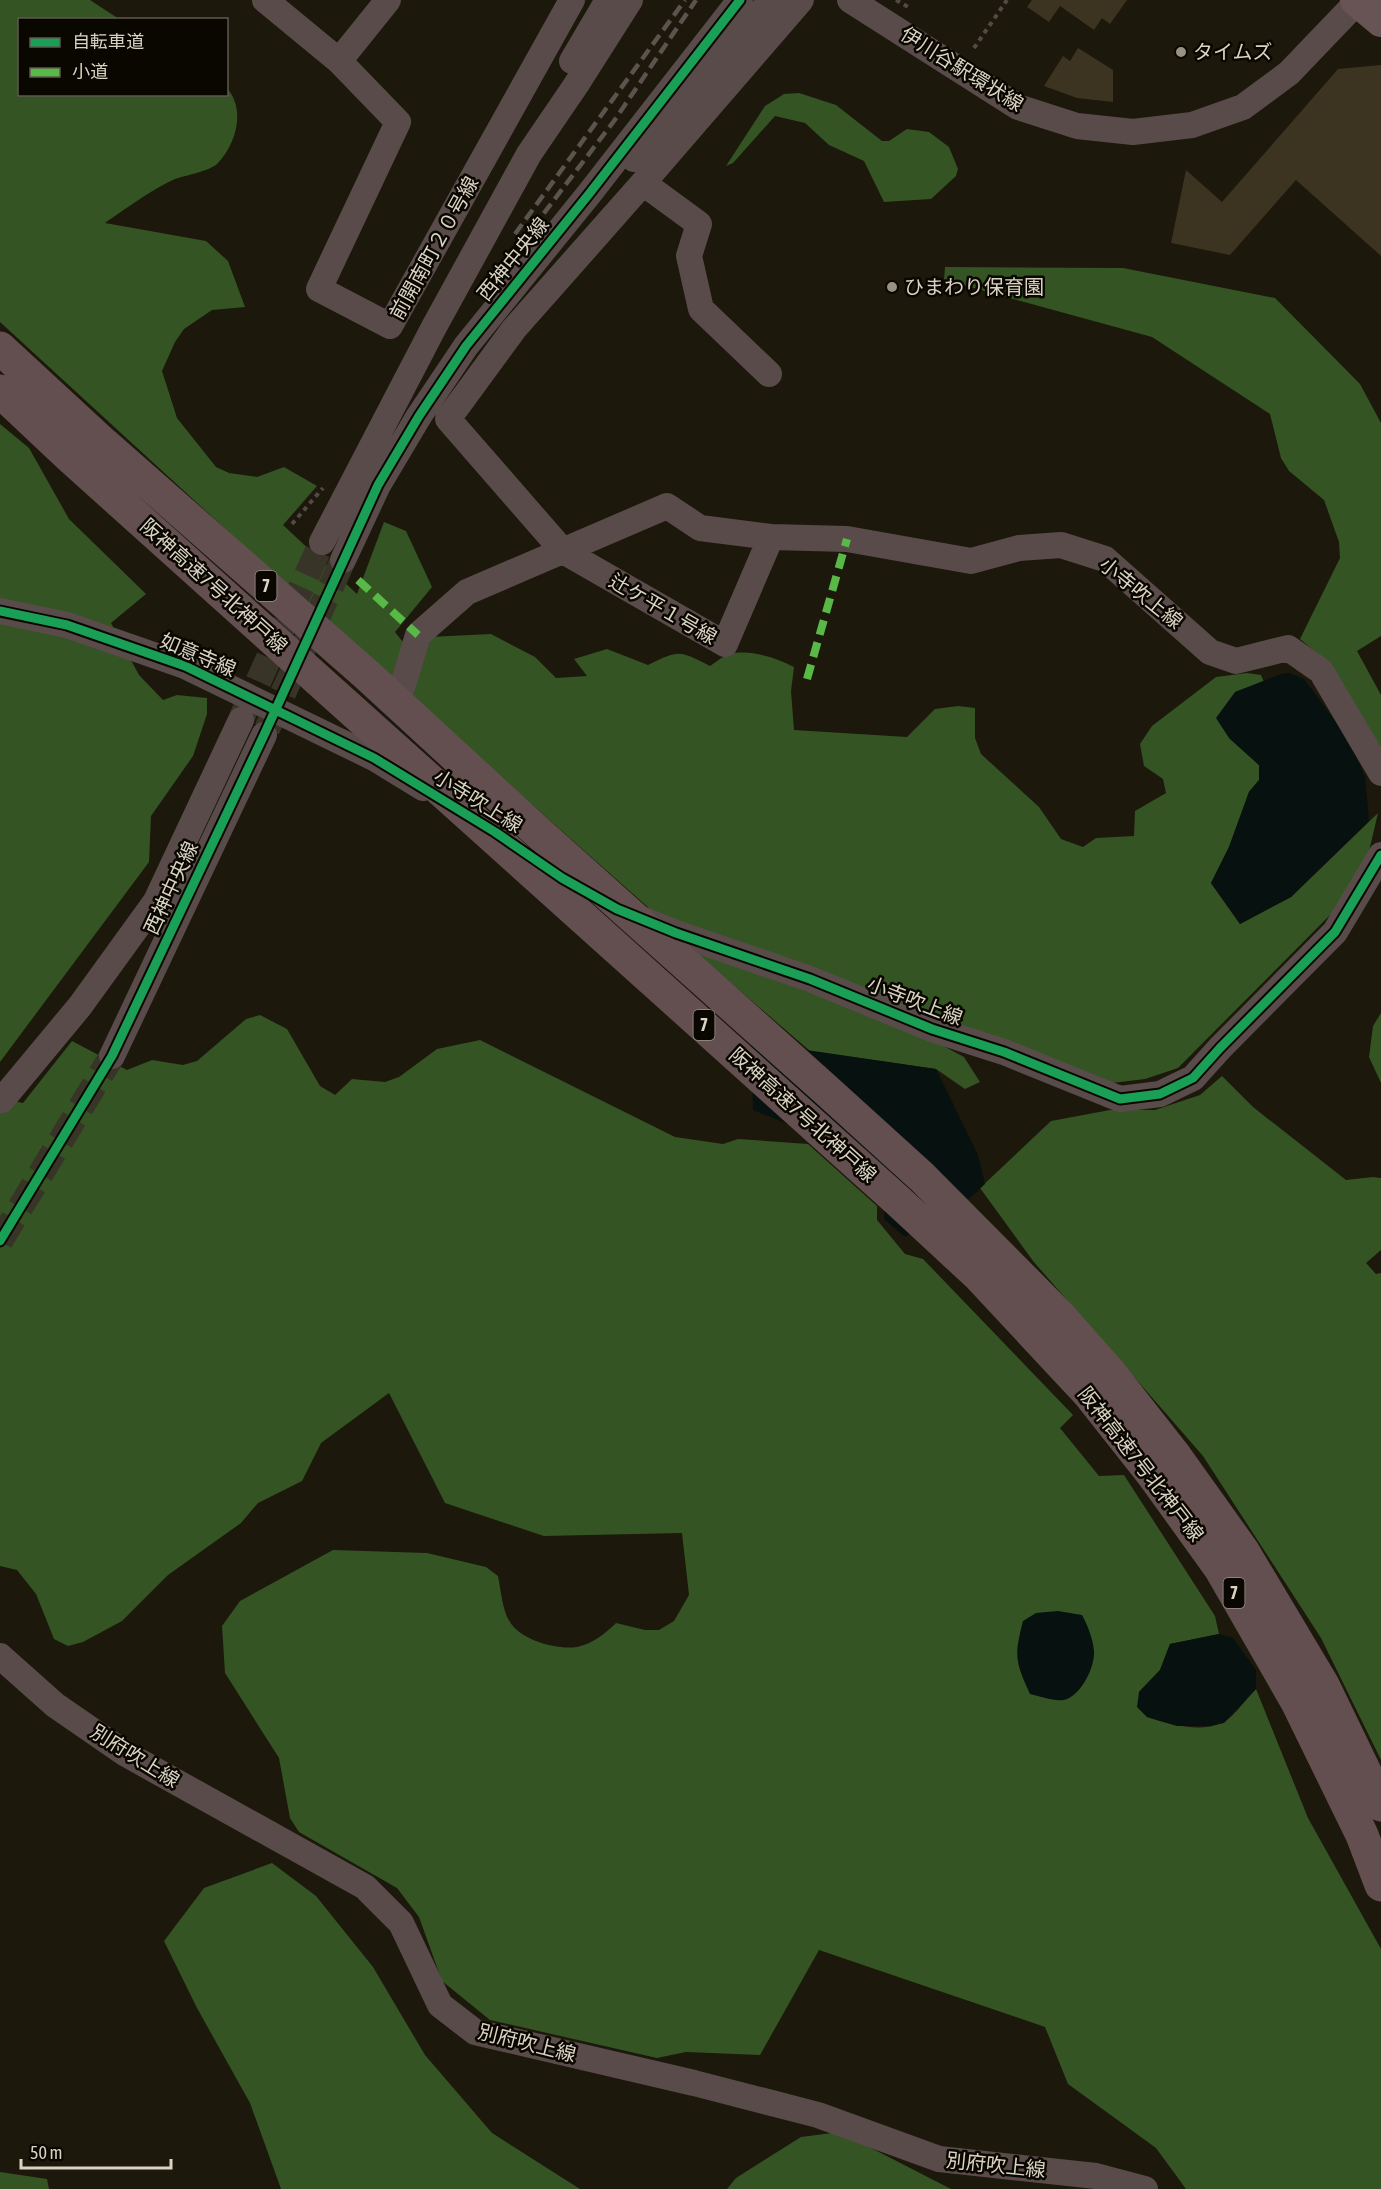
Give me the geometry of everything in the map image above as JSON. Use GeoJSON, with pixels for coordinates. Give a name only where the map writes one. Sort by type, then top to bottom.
{"type":"FeatureCollection","features":[{"type":"Feature","properties":{"kind":"highway","name":"阪神高速7号北神戸線"},"geometry":{"type":"LineString","coordinates":[[0,348],[104,444],[367,675],[530,825],[922,1177],[1046,1324],[1089,1394],[1153,1475],[1220,1568],[1297,1702],[1362,1835],[1381,1885]]}},
{"type":"Feature","properties":{"kind":"highway","name":"阪神高速7号北神戸線"},"geometry":{"type":"LineString","coordinates":[[0,391],[70,457],[828,1137],[979,1276],[1111,1374],[1169,1447],[1243,1551],[1323,1685],[1381,1805]]}},
{"type":"Feature","properties":{"kind":"main road"},"geometry":{"type":"LineString","coordinates":[[1356,1],[1381,21]]}},
{"type":"Feature","properties":{"kind":"street","name":"前開南町２０号線"},"geometry":{"type":"LineString","coordinates":[[265,0],[339,61],[398,122],[319,289],[390,326],[563,3]]}},
{"type":"Feature","properties":{"kind":"street"},"geometry":{"type":"LineString","coordinates":[[339,61],[388,0]]}},
{"type":"Feature","properties":{"kind":"street"},"geometry":{"type":"LineString","coordinates":[[434,327],[541,114],[608,0]]}},
{"type":"Feature","properties":{"kind":"street","name":"西神中央線"},"geometry":{"type":"LineString","coordinates":[[322,542],[434,327],[529,154],[630,0]]}},
{"type":"Feature","properties":{"kind":"street","name":"西神中央線"},"geometry":{"type":"LineString","coordinates":[[343,560],[378,485],[419,416],[466,345],[589,194],[740,0]]}},
{"type":"Feature","properties":{"kind":"street"},"geometry":{"type":"LineString","coordinates":[[501,303],[692,97],[771,0]]}},
{"type":"Feature","properties":{"kind":"street"},"geometry":{"type":"LineString","coordinates":[[563,551],[448,419],[514,329],[801,0]]}},
{"type":"Feature","properties":{"kind":"street","name":"伊川谷駅環状線"},"geometry":{"type":"LineString","coordinates":[[850,0],[1018,107],[1077,126],[1133,132],[1192,125],[1243,107],[1289,73],[1356,1]]}},
{"type":"Feature","properties":{"kind":"street"},"geometry":{"type":"LineString","coordinates":[[643,183],[699,224],[689,256],[701,309],[768,374]]}},
{"type":"Feature","properties":{"kind":"street","name":"小寺吹上線"},"geometry":{"type":"LineString","coordinates":[[403,685],[418,635],[467,592],[667,506],[700,528],[771,537],[847,539],[970,561],[1019,548],[1061,545],[1105,559],[1210,652],[1236,661],[1288,648],[1321,671],[1381,773]]}},
{"type":"Feature","properties":{"kind":"street","name":"辻ケ平１号線"},"geometry":{"type":"LineString","coordinates":[[563,551],[725,644],[771,537]]}},
{"type":"Feature","properties":{"kind":"street","name":"如意寺線"},"geometry":{"type":"LineString","coordinates":[[0,610],[67,625],[184,666],[374,758]]}},
{"type":"Feature","properties":{"kind":"street","name":"西神中央線"},"geometry":{"type":"LineString","coordinates":[[2,1100],[80,1006],[156,901],[241,720]]}},
{"type":"Feature","properties":{"kind":"street","name":"西神中央線"},"geometry":{"type":"LineString","coordinates":[[112,1056],[264,735]]}},
{"type":"Feature","properties":{"kind":"street","name":"小寺吹上線"},"geometry":{"type":"LineString","coordinates":[[374,758],[495,832],[562,878],[617,909],[675,933],[810,979],[932,1029],[1005,1053],[1120,1099],[1160,1094],[1193,1078],[1335,932],[1381,855]]}},
{"type":"Feature","properties":{"kind":"street","name":"別府吹上線"},"geometry":{"type":"LineString","coordinates":[[0,1656],[55,1705],[126,1754],[364,1887],[401,1923],[440,2005],[475,2032],[694,2083],[818,2115],[939,2159],[1096,2176],[1145,2189]]}},
{"type":"Feature","properties":{"kind":"path"},"geometry":{"type":"LineString","coordinates":[[896,0],[910,8]]}},
{"type":"Feature","properties":{"kind":"path"},"geometry":{"type":"LineString","coordinates":[[974,48],[1007,0]]}},
{"type":"Feature","properties":{"kind":"path"},"geometry":{"type":"LineString","coordinates":[[292,524],[326,485]]}},
{"type":"Feature","properties":{"kind":"green space"},"geometry":{"type":"Polygon","coordinates":[[[0,0],[90,0],[117,18],[18,18],[18,96],[228,96],[228,90],[236,106],[236,127],[230,146],[218,163],[204,171],[167,183],[105,223],[206,241],[228,261],[245,307],[212,310],[184,329],[175,342],[162,371],[177,418],[216,467],[229,473],[257,477],[284,467],[317,486],[283,525],[357,594],[384,522],[406,531],[432,587],[395,632],[406,646],[429,637],[491,634],[535,657],[556,678],[587,676],[574,659],[607,649],[648,665],[679,654],[710,666],[730,654],[763,655],[794,667],[791,691],[794,730],[907,737],[935,709],[958,706],[975,708],[975,738],[981,754],[1039,807],[1061,839],[1083,847],[1096,838],[1134,836],[1135,811],[1166,793],[1163,779],[1144,766],[1140,744],[1152,726],[1216,677],[1247,673],[1261,675],[1264,682],[1235,692],[1229,738],[1259,765],[1259,780],[1249,792],[1229,847],[1211,883],[1240,924],[1291,897],[1378,813],[1367,860],[1331,914],[1178,1068],[1145,1079],[1112,1083],[659,917],[342,636],[0,322],[0,0]]]}},
{"type":"Feature","properties":{"kind":"green space"},"geometry":{"type":"Polygon","coordinates":[[[799,93],[836,105],[882,141],[889,141],[907,129],[929,132],[949,147],[958,169],[956,176],[931,199],[884,202],[864,161],[829,145],[805,123],[775,116],[733,163],[726,166],[765,106],[784,94],[799,93]]]}},
{"type":"Feature","properties":{"kind":"green space"},"geometry":{"type":"Polygon","coordinates":[[[945,267],[1123,268],[1275,298],[1360,384],[1381,423],[1381,636],[1357,651],[1381,695],[1381,755],[1323,658],[1300,639],[1340,558],[1339,542],[1324,500],[1289,471],[1281,458],[1270,414],[1152,337],[944,280],[945,267]]]}},
{"type":"Feature","properties":{"kind":"green space"},"geometry":{"type":"Polygon","coordinates":[[[0,424],[29,448],[69,519],[146,594],[111,623],[139,675],[163,700],[177,695],[207,698],[207,714],[193,756],[151,816],[149,862],[0,1062],[0,424]]]}},
{"type":"Feature","properties":{"kind":"green space"},"geometry":{"type":"Polygon","coordinates":[[[695,952],[908,1027],[964,1057],[980,1082],[965,1089],[936,1069],[810,1051],[695,952]]]}},
{"type":"Feature","properties":{"kind":"green space"},"geometry":{"type":"Polygon","coordinates":[[[1381,1013],[1381,1083],[1369,1057],[1373,1026],[1381,1013]]]}},
{"type":"Feature","properties":{"kind":"green space"},"geometry":{"type":"Polygon","coordinates":[[[260,1015],[287,1029],[320,1086],[335,1095],[352,1079],[385,1082],[399,1077],[437,1049],[480,1040],[675,1137],[723,1144],[738,1139],[808,1144],[877,1206],[877,1220],[905,1254],[923,1259],[1073,1415],[1060,1428],[1099,1476],[1124,1475],[1215,1616],[1219,1634],[1170,1644],[1160,1670],[1139,1692],[1147,1717],[1184,1726],[1213,1726],[1230,1717],[1256,1689],[1308,1818],[1381,1949],[1381,2189],[1186,2189],[1156,2148],[1068,2084],[1045,2027],[819,1950],[760,2055],[686,2052],[657,2058],[490,2020],[442,1981],[419,1917],[397,1888],[299,1832],[290,1818],[279,1758],[225,1673],[222,1626],[240,1601],[333,1550],[427,1553],[486,1567],[498,1576],[505,1612],[515,1628],[530,1639],[549,1645],[577,1647],[598,1638],[616,1623],[645,1630],[659,1630],[674,1621],[689,1595],[682,1533],[544,1536],[445,1503],[389,1393],[321,1443],[302,1481],[258,1503],[241,1523],[168,1575],[122,1621],[83,1642],[68,1646],[54,1639],[36,1594],[17,1570],[0,1566],[0,1098],[23,1103],[72,1041],[127,1070],[152,1060],[183,1065],[197,1061],[246,1019],[260,1015]]]}},
{"type":"Feature","properties":{"kind":"green space"},"geometry":{"type":"Polygon","coordinates":[[[1222,1076],[1253,1107],[1346,1180],[1381,1178],[1381,1250],[1366,1263],[1376,1274],[1381,1273],[1381,1760],[1321,1638],[1203,1456],[1033,1261],[980,1188],[1051,1121],[1110,1110],[1155,1110],[1200,1095],[1222,1076]]]}},
{"type":"Feature","properties":{"kind":"green space"},"geometry":{"type":"Polygon","coordinates":[[[272,1863],[316,1896],[373,1967],[425,2055],[492,2133],[580,2189],[281,2189],[250,2103],[197,2008],[164,1941],[204,1888],[272,1863]]]}},
{"type":"Feature","properties":{"kind":"green space"},"geometry":{"type":"Polygon","coordinates":[[[840,2132],[951,2189],[727,2189],[736,2178],[801,2137],[840,2132]]]}},
{"type":"Feature","properties":{"kind":"green space"},"geometry":{"type":"Polygon","coordinates":[[[0,2172],[47,2179],[49,2189],[0,2189],[0,2172]]]}},
{"type":"Feature","properties":{"kind":"shaded area"},"geometry":{"type":"Polygon","coordinates":[[[1289,673],[1304,679],[1347,737],[1365,776],[1369,821],[1291,897],[1240,924],[1211,883],[1229,847],[1249,792],[1259,780],[1259,765],[1229,738],[1216,718],[1235,692],[1289,673]]]}},
{"type":"Feature","properties":{"kind":"shaded area"},"geometry":{"type":"Polygon","coordinates":[[[751,1042],[936,1069],[978,1155],[985,1184],[970,1198],[905,1237],[884,1219],[886,1191],[823,1138],[753,1110],[751,1042]]]}},
{"type":"Feature","properties":{"kind":"shaded area"},"geometry":{"type":"Polygon","coordinates":[[[1058,1611],[1082,1615],[1093,1642],[1094,1651],[1086,1679],[1073,1696],[1063,1700],[1030,1694],[1017,1658],[1023,1621],[1036,1613],[1058,1611]]]}},
{"type":"Feature","properties":{"kind":"shaded area"},"geometry":{"type":"Polygon","coordinates":[[[1219,1634],[1233,1638],[1256,1670],[1256,1689],[1224,1723],[1209,1726],[1177,1726],[1147,1717],[1137,1707],[1139,1692],[1160,1670],[1170,1644],[1219,1634]]]}},
{"type":"Feature","properties":{"kind":"building"},"geometry":{"type":"Polygon","coordinates":[[[1032,0],[1127,0],[1110,24],[1102,18],[1094,30],[1060,6],[1049,22],[1027,7],[1032,0]]]}},
{"type":"Feature","properties":{"kind":"building"},"geometry":{"type":"Polygon","coordinates":[[[1078,48],[1113,70],[1113,102],[1077,98],[1044,86],[1063,56],[1070,61],[1078,48]]]}},
{"type":"Feature","properties":{"kind":"building"},"geometry":{"type":"Polygon","coordinates":[[[1381,65],[1381,256],[1296,180],[1230,255],[1171,243],[1186,170],[1222,202],[1338,69],[1381,65]]]}},
{"type":"Feature","properties":{"kind":"tunnel"},"geometry":{"type":"LineString","coordinates":[[242,717],[322,542]]}},
{"type":"Feature","properties":{"kind":"tunnel"},"geometry":{"type":"LineString","coordinates":[[267,729],[343,560]]}},
{"type":"Feature","properties":{"kind":"tunnel"},"geometry":{"type":"LineString","coordinates":[[0,1241],[112,1056]]}},
{"type":"Feature","properties":{"kind":"railway"},"geometry":{"type":"LineString","coordinates":[[515,234],[685,0]]}},
{"type":"Feature","properties":{"kind":"railway"},"geometry":{"type":"LineString","coordinates":[[522,242],[614,121],[696,0]]}},
{"type":"Feature","properties":{"kind":"marked path"},"geometry":{"type":"LineString","coordinates":[[807,679],[847,539]]}},
{"type":"Feature","properties":{"kind":"marked path"},"geometry":{"type":"LineString","coordinates":[[358,580],[418,635]]}},
{"type":"Feature","properties":{"kind":"cycle path"},"geometry":{"type":"LineString","coordinates":[[0,1241],[112,1056],[264,735],[378,485],[419,416],[466,346],[589,194],[740,0]]}},
{"type":"Feature","properties":{"kind":"cycle path"},"geometry":{"type":"LineString","coordinates":[[0,611],[67,625],[185,666],[374,758],[495,832],[562,878],[617,909],[676,933],[810,979],[932,1029],[1004,1052],[1120,1099],[1160,1094],[1193,1078],[1335,932],[1381,855]]}},
{"type":"Feature","properties":{"kind":"place","name":"タイムズ"},"geometry":{"type":"Point","coordinates":[1181,52]}},
{"type":"Feature","properties":{"kind":"place","name":"ひまわり保育園"},"geometry":{"type":"Point","coordinates":[892,287]}}]}
